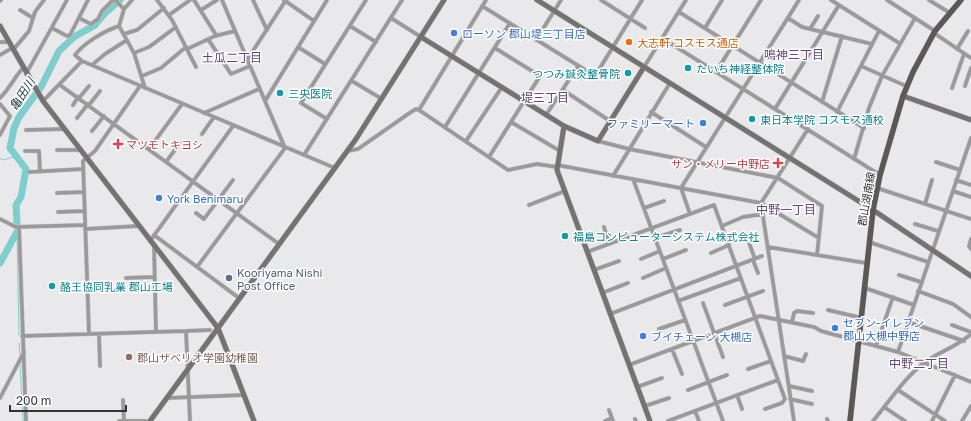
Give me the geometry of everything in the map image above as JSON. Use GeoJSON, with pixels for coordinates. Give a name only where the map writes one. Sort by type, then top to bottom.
{"type":"FeatureCollection","features":[{"type":"Feature","properties":{"kind":"main road","name":"郡山湖南線"},"geometry":{"type":"LineString","coordinates":[[850,421],[860,342],[866,263],[873,210],[880,175],[906,86],[935,32],[961,0]]}},
{"type":"Feature","properties":{"kind":"street"},"geometry":{"type":"LineString","coordinates":[[0,55],[12,49],[29,32],[35,12],[44,0]]}},
{"type":"Feature","properties":{"kind":"street"},"geometry":{"type":"LineString","coordinates":[[26,74],[67,0]]}},
{"type":"Feature","properties":{"kind":"street"},"geometry":{"type":"LineString","coordinates":[[52,28],[67,36],[70,35],[88,0]]}},
{"type":"Feature","properties":{"kind":"street"},"geometry":{"type":"LineString","coordinates":[[79,18],[91,24],[98,19],[102,11],[114,0],[124,9]]}},
{"type":"Feature","properties":{"kind":"street"},"geometry":{"type":"LineString","coordinates":[[132,0],[124,9],[119,26],[78,50],[75,55],[82,61],[335,168]]}},
{"type":"Feature","properties":{"kind":"street"},"geometry":{"type":"LineString","coordinates":[[157,0],[176,26],[196,67]]}},
{"type":"Feature","properties":{"kind":"street"},"geometry":{"type":"LineString","coordinates":[[169,15],[190,0]]}},
{"type":"Feature","properties":{"kind":"street"},"geometry":{"type":"LineString","coordinates":[[194,0],[216,35]]}},
{"type":"Feature","properties":{"kind":"street"},"geometry":{"type":"LineString","coordinates":[[201,10],[217,0]]}},
{"type":"Feature","properties":{"kind":"street"},"geometry":{"type":"LineString","coordinates":[[222,0],[285,148]]}},
{"type":"Feature","properties":{"kind":"street"},"geometry":{"type":"LineString","coordinates":[[253,0],[267,30]]}},
{"type":"Feature","properties":{"kind":"street"},"geometry":{"type":"LineString","coordinates":[[265,100],[327,0]]}},
{"type":"Feature","properties":{"kind":"street"},"geometry":{"type":"LineString","coordinates":[[304,155],[402,0]]}},
{"type":"Feature","properties":{"kind":"street"},"geometry":{"type":"LineString","coordinates":[[150,421],[347,151],[382,99],[444,0]]}},
{"type":"Feature","properties":{"kind":"street"},"geometry":{"type":"LineString","coordinates":[[419,110],[486,0]]}},
{"type":"Feature","properties":{"kind":"street"},"geometry":{"type":"LineString","coordinates":[[537,0],[873,210],[971,276]]}},
{"type":"Feature","properties":{"kind":"street"},"geometry":{"type":"LineString","coordinates":[[536,40],[561,0]]}},
{"type":"Feature","properties":{"kind":"street"},"geometry":{"type":"LineString","coordinates":[[601,0],[645,28]]}},
{"type":"Feature","properties":{"kind":"street"},"geometry":{"type":"LineString","coordinates":[[482,6],[595,76],[642,0]]}},
{"type":"Feature","properties":{"kind":"street"},"geometry":{"type":"LineString","coordinates":[[598,141],[686,0]]}},
{"type":"Feature","properties":{"kind":"street"},"geometry":{"type":"LineString","coordinates":[[705,28],[722,0]]}},
{"type":"Feature","properties":{"kind":"street"},"geometry":{"type":"LineString","coordinates":[[716,72],[761,0]]}},
{"type":"Feature","properties":{"kind":"street"},"geometry":{"type":"LineString","coordinates":[[681,188],[799,0]]}},
{"type":"Feature","properties":{"kind":"street"},"geometry":{"type":"LineString","coordinates":[[831,0],[899,43]]}},
{"type":"Feature","properties":{"kind":"street"},"geometry":{"type":"LineString","coordinates":[[887,0],[971,58]]}},
{"type":"Feature","properties":{"kind":"street"},"geometry":{"type":"LineString","coordinates":[[929,0],[950,13]]}},
{"type":"Feature","properties":{"kind":"street"},"geometry":{"type":"LineString","coordinates":[[247,60],[285,1],[314,21]]}},
{"type":"Feature","properties":{"kind":"street"},"geometry":{"type":"LineString","coordinates":[[327,119],[301,103],[350,26],[364,1]]}},
{"type":"Feature","properties":{"kind":"street"},"geometry":{"type":"LineString","coordinates":[[775,109],[792,84],[839,5]]}},
{"type":"Feature","properties":{"kind":"street"},"geometry":{"type":"LineString","coordinates":[[124,34],[137,30],[164,8]]}},
{"type":"Feature","properties":{"kind":"street"},"geometry":{"type":"LineString","coordinates":[[20,10],[33,18]]}},
{"type":"Feature","properties":{"kind":"street"},"geometry":{"type":"LineString","coordinates":[[679,12],[864,128]]}},
{"type":"Feature","properties":{"kind":"street"},"geometry":{"type":"LineString","coordinates":[[810,29],[818,16]]}},
{"type":"Feature","properties":{"kind":"street"},"geometry":{"type":"LineString","coordinates":[[391,18],[564,126],[598,141],[696,163],[778,178],[822,206],[816,255]]}},
{"type":"Feature","properties":{"kind":"street"},"geometry":{"type":"LineString","coordinates":[[788,18],[802,27],[872,44]]}},
{"type":"Feature","properties":{"kind":"street"},"geometry":{"type":"LineString","coordinates":[[854,159],[882,76],[899,43],[915,18]]}},
{"type":"Feature","properties":{"kind":"street"},"geometry":{"type":"LineString","coordinates":[[444,127],[510,23]]}},
{"type":"Feature","properties":{"kind":"street"},"geometry":{"type":"LineString","coordinates":[[0,26],[26,74],[43,101],[218,328],[254,421]]}},
{"type":"Feature","properties":{"kind":"street"},"geometry":{"type":"LineString","coordinates":[[119,26],[134,53],[145,88]]}},
{"type":"Feature","properties":{"kind":"street"},"geometry":{"type":"LineString","coordinates":[[134,53],[149,48],[176,26]]}},
{"type":"Feature","properties":{"kind":"street"},"geometry":{"type":"LineString","coordinates":[[350,26],[376,42]]}},
{"type":"Feature","properties":{"kind":"street"},"geometry":{"type":"LineString","coordinates":[[142,76],[161,68],[186,48],[216,35],[235,30]]}},
{"type":"Feature","properties":{"kind":"street"},"geometry":{"type":"LineString","coordinates":[[838,112],[879,31]]}},
{"type":"Feature","properties":{"kind":"street"},"geometry":{"type":"LineString","coordinates":[[957,49],[968,31]]}},
{"type":"Feature","properties":{"kind":"street"},"geometry":{"type":"LineString","coordinates":[[822,102],[842,36]]}},
{"type":"Feature","properties":{"kind":"street"},"geometry":{"type":"LineString","coordinates":[[662,38],[880,175]]}},
{"type":"Feature","properties":{"kind":"street"},"geometry":{"type":"LineString","coordinates":[[208,39],[230,74],[250,66]]}},
{"type":"Feature","properties":{"kind":"street"},"geometry":{"type":"LineString","coordinates":[[92,65],[105,54],[128,40]]}},
{"type":"Feature","properties":{"kind":"street"},"geometry":{"type":"LineString","coordinates":[[0,42],[8,42]]}},
{"type":"Feature","properties":{"kind":"street"},"geometry":{"type":"LineString","coordinates":[[298,47],[325,64]]}},
{"type":"Feature","properties":{"kind":"street"},"geometry":{"type":"LineString","coordinates":[[489,157],[540,76],[495,48]]}},
{"type":"Feature","properties":{"kind":"street"},"geometry":{"type":"LineString","coordinates":[[952,88],[964,54]]}},
{"type":"Feature","properties":{"kind":"street"},"geometry":{"type":"LineString","coordinates":[[43,101],[82,61]]}},
{"type":"Feature","properties":{"kind":"street"},"geometry":{"type":"LineString","coordinates":[[546,115],[578,66]]}},
{"type":"Feature","properties":{"kind":"street"},"geometry":{"type":"LineString","coordinates":[[861,66],[906,86]]}},
{"type":"Feature","properties":{"kind":"street"},"geometry":{"type":"LineString","coordinates":[[0,98],[11,88],[16,76],[23,68]]}},
{"type":"Feature","properties":{"kind":"street"},"geometry":{"type":"LineString","coordinates":[[965,86],[971,68]]}},
{"type":"Feature","properties":{"kind":"street"},"geometry":{"type":"LineString","coordinates":[[352,81],[382,99]]}},
{"type":"Feature","properties":{"kind":"street"},"geometry":{"type":"LineString","coordinates":[[613,176],[670,83]]}},
{"type":"Feature","properties":{"kind":"street"},"geometry":{"type":"LineString","coordinates":[[60,85],[279,244]]}},
{"type":"Feature","properties":{"kind":"street"},"geometry":{"type":"LineString","coordinates":[[73,105],[89,86]]}},
{"type":"Feature","properties":{"kind":"street"},"geometry":{"type":"LineString","coordinates":[[89,334],[83,161],[87,159],[140,86]]}},
{"type":"Feature","properties":{"kind":"street"},"geometry":{"type":"LineString","coordinates":[[466,142],[502,87]]}},
{"type":"Feature","properties":{"kind":"street"},"geometry":{"type":"LineString","coordinates":[[204,113],[260,89]]}},
{"type":"Feature","properties":{"kind":"street"},"geometry":{"type":"LineString","coordinates":[[563,90],[610,121]]}},
{"type":"Feature","properties":{"kind":"street"},"geometry":{"type":"LineString","coordinates":[[77,118],[100,91]]}},
{"type":"Feature","properties":{"kind":"street"},"geometry":{"type":"LineString","coordinates":[[903,96],[971,120]]}},
{"type":"Feature","properties":{"kind":"street"},"geometry":{"type":"LineString","coordinates":[[0,104],[2,110],[10,116],[0,135]]}},
{"type":"Feature","properties":{"kind":"street"},"geometry":{"type":"LineString","coordinates":[[149,149],[182,104]]}},
{"type":"Feature","properties":{"kind":"street"},"geometry":{"type":"LineString","coordinates":[[347,151],[358,149],[416,109],[508,170],[537,164],[557,166],[762,203],[819,238]]}},
{"type":"Feature","properties":{"kind":"street"},"geometry":{"type":"LineString","coordinates":[[651,112],[706,147]]}},
{"type":"Feature","properties":{"kind":"street"},"geometry":{"type":"LineString","coordinates":[[92,131],[104,116]]}},
{"type":"Feature","properties":{"kind":"street"},"geometry":{"type":"LineString","coordinates":[[202,134],[214,117]]}},
{"type":"Feature","properties":{"kind":"street"},"geometry":{"type":"LineString","coordinates":[[511,122],[560,151]]}},
{"type":"Feature","properties":{"kind":"street"},"geometry":{"type":"LineString","coordinates":[[150,240],[233,126]]}},
{"type":"Feature","properties":{"kind":"street"},"geometry":{"type":"LineString","coordinates":[[564,126],[557,166],[587,252],[650,421]]}},
{"type":"Feature","properties":{"kind":"street"},"geometry":{"type":"LineString","coordinates":[[26,130],[64,130]]}},
{"type":"Feature","properties":{"kind":"street"},"geometry":{"type":"LineString","coordinates":[[794,421],[762,203],[808,130]]}},
{"type":"Feature","properties":{"kind":"street"},"geometry":{"type":"LineString","coordinates":[[898,352],[938,231],[971,138]]}},
{"type":"Feature","properties":{"kind":"street"},"geometry":{"type":"LineString","coordinates":[[166,162],[180,143]]}},
{"type":"Feature","properties":{"kind":"street"},"geometry":{"type":"LineString","coordinates":[[197,267],[285,148]]}},
{"type":"Feature","properties":{"kind":"street"},"geometry":{"type":"LineString","coordinates":[[57,150],[80,150]]}},
{"type":"Feature","properties":{"kind":"street"},"geometry":{"type":"LineString","coordinates":[[25,151],[39,151],[40,171]]}},
{"type":"Feature","properties":{"kind":"street"},"geometry":{"type":"LineString","coordinates":[[936,162],[960,170]]}},
{"type":"Feature","properties":{"kind":"street"},"geometry":{"type":"LineString","coordinates":[[29,172],[83,169]]}},
{"type":"Feature","properties":{"kind":"street"},"geometry":{"type":"LineString","coordinates":[[633,179],[723,421]]}},
{"type":"Feature","properties":{"kind":"street"},"geometry":{"type":"LineString","coordinates":[[196,213],[204,220],[233,180]]}},
{"type":"Feature","properties":{"kind":"street"},"geometry":{"type":"LineString","coordinates":[[925,204],[932,180]]}},
{"type":"Feature","properties":{"kind":"street"},"geometry":{"type":"LineString","coordinates":[[956,180],[971,185]]}},
{"type":"Feature","properties":{"kind":"street"},"geometry":{"type":"LineString","coordinates":[[681,188],[690,214]]}},
{"type":"Feature","properties":{"kind":"street"},"geometry":{"type":"LineString","coordinates":[[877,188],[971,219]]}},
{"type":"Feature","properties":{"kind":"street"},"geometry":{"type":"LineString","coordinates":[[529,205],[565,191]]}},
{"type":"Feature","properties":{"kind":"street"},"geometry":{"type":"LineString","coordinates":[[953,191],[971,197]]}},
{"type":"Feature","properties":{"kind":"street"},"geometry":{"type":"LineString","coordinates":[[57,193],[84,192]]}},
{"type":"Feature","properties":{"kind":"street"},"geometry":{"type":"LineString","coordinates":[[644,208],[664,201]]}},
{"type":"Feature","properties":{"kind":"street"},"geometry":{"type":"LineString","coordinates":[[587,252],[714,205],[785,399]]}},
{"type":"Feature","properties":{"kind":"street"},"geometry":{"type":"LineString","coordinates":[[58,212],[84,211]]}},
{"type":"Feature","properties":{"kind":"street"},"geometry":{"type":"LineString","coordinates":[[722,226],[742,217],[763,214]]}},
{"type":"Feature","properties":{"kind":"street"},"geometry":{"type":"LineString","coordinates":[[0,219],[16,227],[139,226]]}},
{"type":"Feature","properties":{"kind":"street"},"geometry":{"type":"LineString","coordinates":[[914,224],[938,231]]}},
{"type":"Feature","properties":{"kind":"street"},"geometry":{"type":"LineString","coordinates":[[19,227],[26,421]]}},
{"type":"Feature","properties":{"kind":"street"},"geometry":{"type":"LineString","coordinates":[[604,227],[609,244]]}},
{"type":"Feature","properties":{"kind":"street"},"geometry":{"type":"LineString","coordinates":[[655,238],[680,230]]}},
{"type":"Feature","properties":{"kind":"street"},"geometry":{"type":"LineString","coordinates":[[154,235],[239,298]]}},
{"type":"Feature","properties":{"kind":"street"},"geometry":{"type":"LineString","coordinates":[[754,238],[748,240],[758,273]]}},
{"type":"Feature","properties":{"kind":"street"},"geometry":{"type":"LineString","coordinates":[[971,239],[969,246],[971,249]]}},
{"type":"Feature","properties":{"kind":"street"},"geometry":{"type":"LineString","coordinates":[[869,242],[928,262]]}},
{"type":"Feature","properties":{"kind":"street"},"geometry":{"type":"LineString","coordinates":[[154,245],[156,332]]}},
{"type":"Feature","properties":{"kind":"street"},"geometry":{"type":"LineString","coordinates":[[710,252],[729,245]]}},
{"type":"Feature","properties":{"kind":"street"},"geometry":{"type":"LineString","coordinates":[[768,247],[866,263]]}},
{"type":"Feature","properties":{"kind":"street"},"geometry":{"type":"LineString","coordinates":[[663,259],[686,250]]}},
{"type":"Feature","properties":{"kind":"street"},"geometry":{"type":"LineString","coordinates":[[641,259],[660,251]]}},
{"type":"Feature","properties":{"kind":"street"},"geometry":{"type":"LineString","coordinates":[[610,314],[762,256]]}},
{"type":"Feature","properties":{"kind":"street"},"geometry":{"type":"LineString","coordinates":[[594,270],[619,261]]}},
{"type":"Feature","properties":{"kind":"street"},"geometry":{"type":"LineString","coordinates":[[643,278],[666,268]]}},
{"type":"Feature","properties":{"kind":"street"},"geometry":{"type":"LineString","coordinates":[[899,275],[921,282]]}},
{"type":"Feature","properties":{"kind":"street"},"geometry":{"type":"LineString","coordinates":[[126,278],[154,277]]}},
{"type":"Feature","properties":{"kind":"street"},"geometry":{"type":"LineString","coordinates":[[678,301],[741,278]]}},
{"type":"Feature","properties":{"kind":"street"},"geometry":{"type":"LineString","coordinates":[[602,293],[628,283]]}},
{"type":"Feature","properties":{"kind":"street"},"geometry":{"type":"LineString","coordinates":[[865,288],[914,305]]}},
{"type":"Feature","properties":{"kind":"street"},"geometry":{"type":"LineString","coordinates":[[724,305],[763,291]]}},
{"type":"Feature","properties":{"kind":"street"},"geometry":{"type":"LineString","coordinates":[[918,291],[948,301],[971,317]]}},
{"type":"Feature","properties":{"kind":"street"},"geometry":{"type":"LineString","coordinates":[[876,346],[892,298]]}},
{"type":"Feature","properties":{"kind":"street"},"geometry":{"type":"LineString","coordinates":[[703,303],[723,357]]}},
{"type":"Feature","properties":{"kind":"street"},"geometry":{"type":"LineString","coordinates":[[828,310],[862,318]]}},
{"type":"Feature","properties":{"kind":"street"},"geometry":{"type":"LineString","coordinates":[[792,322],[794,313],[797,311],[813,313]]}},
{"type":"Feature","properties":{"kind":"street"},"geometry":{"type":"LineString","coordinates":[[629,365],[761,316],[815,327],[821,331],[898,352],[971,382]]}},
{"type":"Feature","properties":{"kind":"street"},"geometry":{"type":"LineString","coordinates":[[659,329],[685,320]]}},
{"type":"Feature","properties":{"kind":"street"},"geometry":{"type":"LineString","coordinates":[[908,322],[964,341]]}},
{"type":"Feature","properties":{"kind":"street"},"geometry":{"type":"LineString","coordinates":[[873,421],[898,390],[925,362],[964,341],[971,333],[952,325]]}},
{"type":"Feature","properties":{"kind":"street"},"geometry":{"type":"LineString","coordinates":[[22,336],[210,330]]}},
{"type":"Feature","properties":{"kind":"street"},"geometry":{"type":"LineString","coordinates":[[186,331],[190,421]]}},
{"type":"Feature","properties":{"kind":"street"},"geometry":{"type":"LineString","coordinates":[[99,334],[100,366]]}},
{"type":"Feature","properties":{"kind":"street"},"geometry":{"type":"LineString","coordinates":[[672,349],[682,374]]}},
{"type":"Feature","properties":{"kind":"street"},"geometry":{"type":"LineString","coordinates":[[0,398],[24,351]]}},
{"type":"Feature","properties":{"kind":"street"},"geometry":{"type":"LineString","coordinates":[[784,356],[803,361],[806,354]]}},
{"type":"Feature","properties":{"kind":"street"},"geometry":{"type":"LineString","coordinates":[[748,369],[771,361]]}},
{"type":"Feature","properties":{"kind":"street"},"geometry":{"type":"LineString","coordinates":[[688,390],[727,375]]}},
{"type":"Feature","properties":{"kind":"street"},"geometry":{"type":"LineString","coordinates":[[932,421],[954,375]]}},
{"type":"Feature","properties":{"kind":"street"},"geometry":{"type":"LineString","coordinates":[[637,387],[662,378]]}},
{"type":"Feature","properties":{"kind":"street"},"geometry":{"type":"LineString","coordinates":[[668,421],[778,380]]}},
{"type":"Feature","properties":{"kind":"street"},"geometry":{"type":"LineString","coordinates":[[789,386],[812,391]]}},
{"type":"Feature","properties":{"kind":"street"},"geometry":{"type":"LineString","coordinates":[[898,390],[945,421]]}},
{"type":"Feature","properties":{"kind":"street"},"geometry":{"type":"LineString","coordinates":[[167,398],[244,395]]}},
{"type":"Feature","properties":{"kind":"street"},"geometry":{"type":"LineString","coordinates":[[737,395],[742,409]]}},
{"type":"Feature","properties":{"kind":"street"},"geometry":{"type":"LineString","coordinates":[[645,406],[669,398]]}},
{"type":"Feature","properties":{"kind":"street"},"geometry":{"type":"LineString","coordinates":[[765,409],[782,403],[785,399],[812,404]]}},
{"type":"Feature","properties":{"kind":"street"},"geometry":{"type":"LineString","coordinates":[[123,400],[124,421]]}},
{"type":"Feature","properties":{"kind":"street"},"geometry":{"type":"LineString","coordinates":[[962,421],[971,406]]}},
{"type":"Feature","properties":{"kind":"street"},"geometry":{"type":"LineString","coordinates":[[884,408],[905,421]]}},
{"type":"Feature","properties":{"kind":"street"},"geometry":{"type":"LineString","coordinates":[[605,421],[613,420],[609,410]]}},
{"type":"Feature","properties":{"kind":"street"},"geometry":{"type":"LineString","coordinates":[[695,411],[699,421]]}},
{"type":"Feature","properties":{"kind":"street"},"geometry":{"type":"LineString","coordinates":[[119,421],[146,421]]}},
{"type":"Feature","properties":{"kind":"waterway","name":"亀田川"},"geometry":{"type":"LineString","coordinates":[[17,223],[16,205],[21,197],[26,169],[10,148],[14,128],[19,117],[41,87],[59,51],[74,37],[95,25],[105,13],[120,0]]}},
{"type":"Feature","properties":{"kind":"waterway"},"geometry":{"type":"LineString","coordinates":[[0,158],[3,160],[16,156]]}},
{"type":"Feature","properties":{"kind":"waterway","name":"亀田川"},"geometry":{"type":"LineString","coordinates":[[0,263],[17,232]]}},
{"type":"Feature","properties":{"kind":"waterway"},"geometry":{"type":"LineString","coordinates":[[17,233],[19,335]]}},
{"type":"Feature","properties":{"kind":"waterway"},"geometry":{"type":"LineString","coordinates":[[19,343],[20,354]]}},
{"type":"Feature","properties":{"kind":"waterway"},"geometry":{"type":"LineString","coordinates":[[20,364],[23,421]]}},
{"type":"Feature","properties":{"kind":"place","name":"ローソン 郡山堤三丁目店"},"geometry":{"type":"Point","coordinates":[454,33]}},
{"type":"Feature","properties":{"kind":"place","name":"大志軒 コスモス通店"},"geometry":{"type":"Point","coordinates":[629,42]}},
{"type":"Feature","properties":{"kind":"place","name":"たいち神経整体院"},"geometry":{"type":"Point","coordinates":[688,68]}},
{"type":"Feature","properties":{"kind":"place","name":"つつみ鍼灸整骨院"},"geometry":{"type":"Point","coordinates":[628,73]}},
{"type":"Feature","properties":{"kind":"place","name":"三央医院"},"geometry":{"type":"Point","coordinates":[280,93]}},
{"type":"Feature","properties":{"kind":"place","name":"東日本学院 コスモス通校"},"geometry":{"type":"Point","coordinates":[752,119]}},
{"type":"Feature","properties":{"kind":"place","name":"ファミリーマート"},"geometry":{"type":"Point","coordinates":[703,123]}},
{"type":"Feature","properties":{"kind":"place","name":"マツモトキヨシ"},"geometry":{"type":"Point","coordinates":[118,144]}},
{"type":"Feature","properties":{"kind":"place","name":"サン・メリー中野店"},"geometry":{"type":"Point","coordinates":[778,163]}},
{"type":"Feature","properties":{"kind":"place","name":"York Benimaru"},"geometry":{"type":"Point","coordinates":[159,198]}},
{"type":"Feature","properties":{"kind":"place","name":"福島コンピューターシステム株式会社"},"geometry":{"type":"Point","coordinates":[565,236]}},
{"type":"Feature","properties":{"kind":"place","name":"Kooriyama Nishi Post Office"},"geometry":{"type":"Point","coordinates":[229,278]}},
{"type":"Feature","properties":{"kind":"place","name":"酪王協同乳業 郡山工場"},"geometry":{"type":"Point","coordinates":[52,286]}},
{"type":"Feature","properties":{"kind":"place","name":"セブン-イレブン 郡山大槻中野店"},"geometry":{"type":"Point","coordinates":[835,328]}},
{"type":"Feature","properties":{"kind":"place","name":"ブイチェーン 大槻店"},"geometry":{"type":"Point","coordinates":[643,336]}},
{"type":"Feature","properties":{"kind":"place","name":"郡山ザベリオ学園幼稚園"},"geometry":{"type":"Point","coordinates":[129,357]}},
{"type":"Feature","properties":{"kind":"district","name":"鳴神三丁目"},"geometry":{"type":"Point","coordinates":[794,54]}},
{"type":"Feature","properties":{"kind":"district","name":"土瓜二丁目"},"geometry":{"type":"Point","coordinates":[232,57]}},
{"type":"Feature","properties":{"kind":"district","name":"堤三丁目"},"geometry":{"type":"Point","coordinates":[545,97]}},
{"type":"Feature","properties":{"kind":"district","name":"中野一丁目"},"geometry":{"type":"Point","coordinates":[786,209]}},
{"type":"Feature","properties":{"kind":"district","name":"中野二丁目"},"geometry":{"type":"Point","coordinates":[919,363]}}]}
